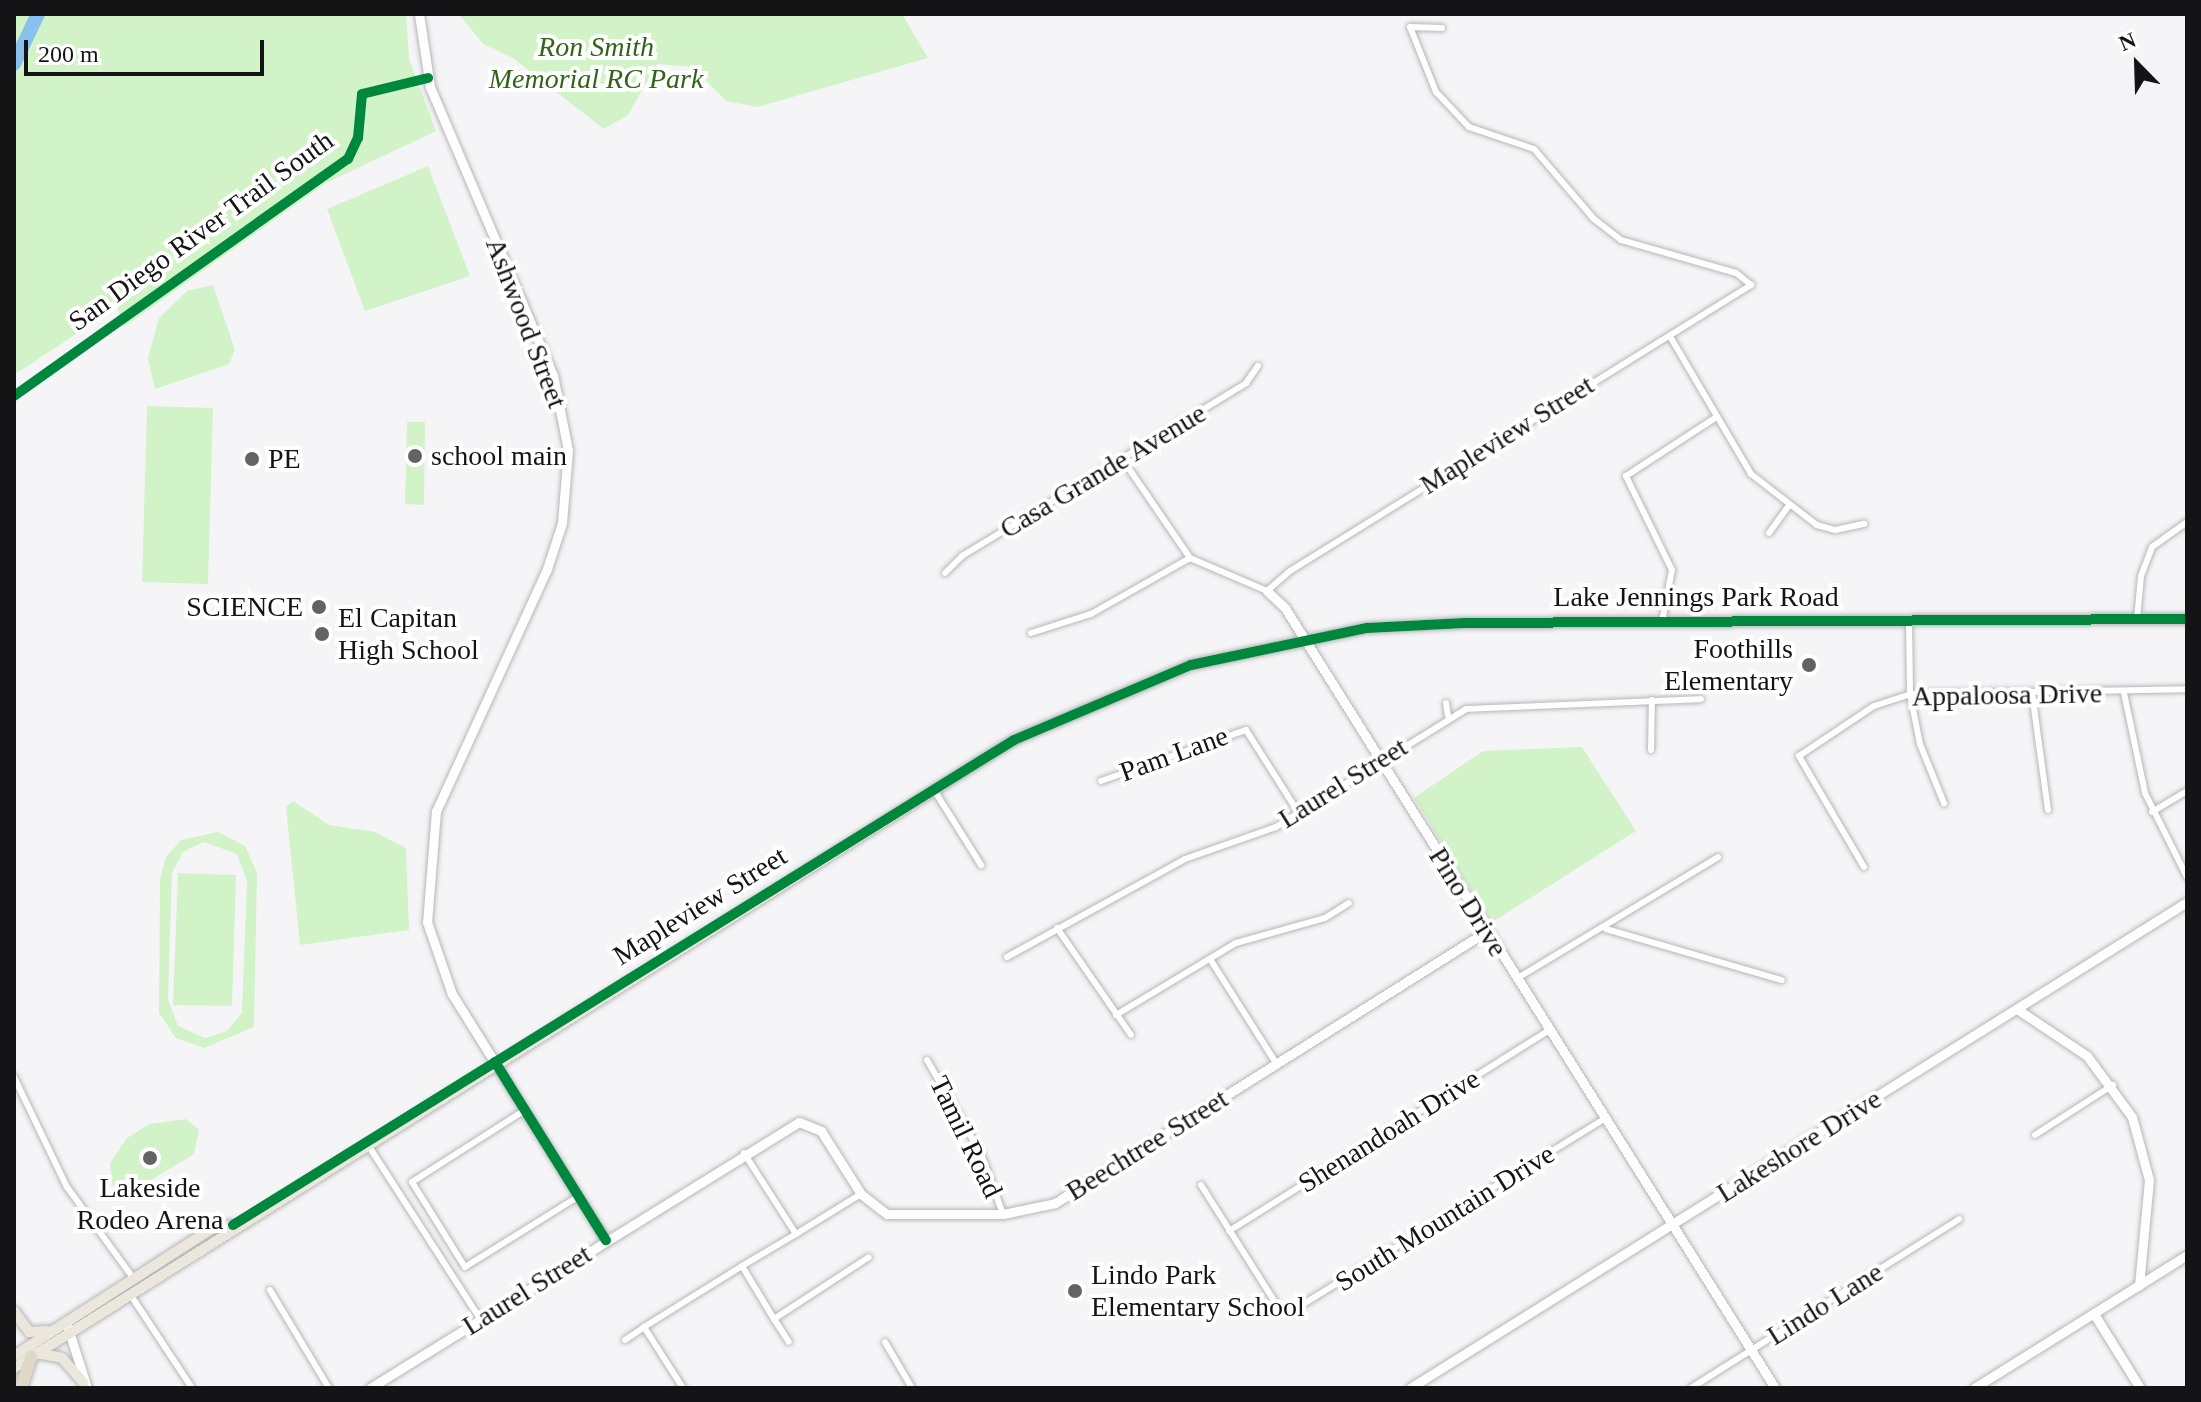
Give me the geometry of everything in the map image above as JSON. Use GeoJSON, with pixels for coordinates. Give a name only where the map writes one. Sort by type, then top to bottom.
{"type":"FeatureCollection","features":[{"type":"Feature","properties":{"kind":"highway"},"geometry":{"type":"LineString","coordinates":[[21,1388],[34,1355]]}},
{"type":"Feature","properties":{"kind":"main road","name":"Lake Jennings Park Road"},"geometry":{"type":"LineString","coordinates":[[1209,659],[1303,638],[1465,623],[2187,619]]}},
{"type":"Feature","properties":{"kind":"main road","name":"Mapleview Street"},"geometry":{"type":"LineString","coordinates":[[14,1368],[132,1297],[233,1225],[933,789],[1047,723],[1209,659]]}},
{"type":"Feature","properties":{"kind":"main road","name":"Mapleview Street"},"geometry":{"type":"LineString","coordinates":[[14,1356],[211,1229],[233,1225]]}},
{"type":"Feature","properties":{"kind":"main road"},"geometry":{"type":"LineString","coordinates":[[14,1311],[29,1332],[57,1328]]}},
{"type":"Feature","properties":{"kind":"main road"},"geometry":{"type":"LineString","coordinates":[[34,1355],[62,1358],[86,1385]]}},
{"type":"Feature","properties":{"kind":"street","name":"Ashwood Street"},"geometry":{"type":"LineString","coordinates":[[419,14],[430,87],[553,375],[568,450],[562,523],[547,569],[471,729],[431,836],[426,900],[433,950],[495,1062],[606,1240]]}},
{"type":"Feature","properties":{"kind":"street","name":"Mapleview Street"},"geometry":{"type":"LineString","coordinates":[[1267,591],[1365,523],[1671,338],[1751,285],[1736,273],[1621,240],[1594,219],[1534,149],[1469,127],[1436,92],[1410,27],[1442,28]]}},
{"type":"Feature","properties":{"kind":"street"},"geometry":{"type":"LineString","coordinates":[[1671,338],[1715,418],[1751,474],[1788,507],[1835,530],[1864,524]]}},
{"type":"Feature","properties":{"kind":"street","name":"Casa Grande Avenue"},"geometry":{"type":"LineString","coordinates":[[945,573],[962,556],[1246,383],[1258,366]]}},
{"type":"Feature","properties":{"kind":"street"},"geometry":{"type":"LineString","coordinates":[[1662,622],[1670,562],[1626,476],[1715,418]]}},
{"type":"Feature","properties":{"kind":"street"},"geometry":{"type":"LineString","coordinates":[[1031,633],[1091,614],[1190,558],[1123,460]]}},
{"type":"Feature","properties":{"kind":"street"},"geometry":{"type":"LineString","coordinates":[[1769,533],[1788,507]]}},
{"type":"Feature","properties":{"kind":"street"},"geometry":{"type":"LineString","coordinates":[[2137,619],[2141,576],[2152,547],[2187,522]]}},
{"type":"Feature","properties":{"kind":"street","name":"Pino Drive"},"geometry":{"type":"LineString","coordinates":[[1190,558],[1267,591],[1303,638],[1775,1388]]}},
{"type":"Feature","properties":{"kind":"street"},"geometry":{"type":"LineString","coordinates":[[1909,619],[1910,694],[1920,744],[1944,803]]}},
{"type":"Feature","properties":{"kind":"street","name":"Appaloosa Drive"},"geometry":{"type":"LineString","coordinates":[[1864,867],[1799,756],[1874,706],[1910,694],[2124,693],[2185,689]]}},
{"type":"Feature","properties":{"kind":"street"},"geometry":{"type":"LineString","coordinates":[[2032,693],[2048,810]]}},
{"type":"Feature","properties":{"kind":"street"},"geometry":{"type":"LineString","coordinates":[[2124,693],[2152,812],[2187,877]]}},
{"type":"Feature","properties":{"kind":"street","name":"Laurel Street"},"geometry":{"type":"LineString","coordinates":[[1007,957],[1185,859],[1276,827],[1448,716],[1488,705],[1701,699]]}},
{"type":"Feature","properties":{"kind":"street"},"geometry":{"type":"LineString","coordinates":[[1651,750],[1652,700]]}},
{"type":"Feature","properties":{"kind":"street"},"geometry":{"type":"LineString","coordinates":[[1446,703],[1448,716]]}},
{"type":"Feature","properties":{"kind":"street","name":"Pam Lane"},"geometry":{"type":"LineString","coordinates":[[1101,781],[1246,730],[1298,812]]}},
{"type":"Feature","properties":{"kind":"street"},"geometry":{"type":"LineString","coordinates":[[933,789],[981,865]]}},
{"type":"Feature","properties":{"kind":"street"},"geometry":{"type":"LineString","coordinates":[[2152,812],[2187,791]]}},
{"type":"Feature","properties":{"kind":"street"},"geometry":{"type":"LineString","coordinates":[[1516,979],[1606,929],[1718,857]]}},
{"type":"Feature","properties":{"kind":"street","name":"Lakeshore Drive"},"geometry":{"type":"LineString","coordinates":[[1410,1388],[2187,902]]}},
{"type":"Feature","properties":{"kind":"street"},"geometry":{"type":"LineString","coordinates":[[1116,1015],[1256,935],[1325,918],[1349,903]]}},
{"type":"Feature","properties":{"kind":"street"},"geometry":{"type":"LineString","coordinates":[[1057,928],[1131,1035]]}},
{"type":"Feature","properties":{"kind":"street"},"geometry":{"type":"LineString","coordinates":[[1606,929],[1782,980]]}},
{"type":"Feature","properties":{"kind":"street","name":"Beechtree Street"},"geometry":{"type":"LineString","coordinates":[[808,1124],[821,1131],[861,1194],[887,1214],[1003,1214],[1059,1201],[1487,931]]}},
{"type":"Feature","properties":{"kind":"street"},"geometry":{"type":"LineString","coordinates":[[1210,959],[1276,1063]]}},
{"type":"Feature","properties":{"kind":"street"},"geometry":{"type":"LineString","coordinates":[[2017,1009],[2080,1050],[2113,1085],[2147,1164],[2139,1286]]}},
{"type":"Feature","properties":{"kind":"street","name":"Shenandoah Drive"},"geometry":{"type":"LineString","coordinates":[[1229,1231],[1548,1031]]}},
{"type":"Feature","properties":{"kind":"street","name":"Tamil Road"},"geometry":{"type":"LineString","coordinates":[[927,1060],[981,1154],[1003,1214]]}},
{"type":"Feature","properties":{"kind":"street"},"geometry":{"type":"LineString","coordinates":[[14,1077],[67,1187],[133,1278]]}},
{"type":"Feature","properties":{"kind":"street"},"geometry":{"type":"LineString","coordinates":[[2035,1135],[2113,1085]]}},
{"type":"Feature","properties":{"kind":"street"},"geometry":{"type":"LineString","coordinates":[[525,1110],[412,1182],[465,1267],[579,1196]]}},
{"type":"Feature","properties":{"kind":"street","name":"South Mountain Drive"},"geometry":{"type":"LineString","coordinates":[[1229,1231],[1285,1312],[1604,1119]]}},
{"type":"Feature","properties":{"kind":"street","name":"Laurel Street"},"geometry":{"type":"LineString","coordinates":[[370,1388],[788,1126],[808,1124]]}},
{"type":"Feature","properties":{"kind":"street"},"geometry":{"type":"LineString","coordinates":[[366,1142],[480,1319]]}},
{"type":"Feature","properties":{"kind":"street"},"geometry":{"type":"LineString","coordinates":[[744,1153],[796,1234]]}},
{"type":"Feature","properties":{"kind":"street"},"geometry":{"type":"LineString","coordinates":[[1201,1185],[1229,1231]]}},
{"type":"Feature","properties":{"kind":"street"},"geometry":{"type":"LineString","coordinates":[[625,1340],[861,1194]]}},
{"type":"Feature","properties":{"kind":"street","name":"Lindo Lane"},"geometry":{"type":"LineString","coordinates":[[1691,1388],[1959,1219]]}},
{"type":"Feature","properties":{"kind":"street"},"geometry":{"type":"LineString","coordinates":[[1974,1388],[2187,1255]]}},
{"type":"Feature","properties":{"kind":"street"},"geometry":{"type":"LineString","coordinates":[[774,1319],[869,1257]]}},
{"type":"Feature","properties":{"kind":"street"},"geometry":{"type":"LineString","coordinates":[[742,1266],[789,1342]]}},
{"type":"Feature","properties":{"kind":"street"},"geometry":{"type":"LineString","coordinates":[[270,1290],[329,1388]]}},
{"type":"Feature","properties":{"kind":"street"},"geometry":{"type":"LineString","coordinates":[[132,1297],[192,1388]]}},
{"type":"Feature","properties":{"kind":"street"},"geometry":{"type":"LineString","coordinates":[[2094,1314],[2140,1388]]}},
{"type":"Feature","properties":{"kind":"street"},"geometry":{"type":"LineString","coordinates":[[67,1321],[86,1385]]}},
{"type":"Feature","properties":{"kind":"street"},"geometry":{"type":"LineString","coordinates":[[644,1327],[683,1388]]}},
{"type":"Feature","properties":{"kind":"street"},"geometry":{"type":"LineString","coordinates":[[885,1342],[912,1388]]}},
{"type":"Feature","properties":{"kind":"green space"},"geometry":{"type":"Polygon","coordinates":[[[14,14],[406,14],[409,59],[436,131],[326,183],[124,327],[117,307],[14,375],[14,14]]]}},
{"type":"Feature","properties":{"kind":"green space","name":"Ron Smith Memorial RC Park"},"geometry":{"type":"Polygon","coordinates":[[[459,14],[902,14],[928,58],[758,107],[726,101],[693,67],[657,64],[628,115],[604,129],[513,58],[483,44],[459,14]]]}},
{"type":"Feature","properties":{"kind":"green space"},"geometry":{"type":"Polygon","coordinates":[[[428,166],[470,276],[365,311],[327,209],[428,166]]]}},
{"type":"Feature","properties":{"kind":"green space"},"geometry":{"type":"Polygon","coordinates":[[[213,285],[235,350],[229,364],[155,389],[148,358],[159,318],[187,291],[213,285]]]}},
{"type":"Feature","properties":{"kind":"green space"},"geometry":{"type":"Polygon","coordinates":[[[147,406],[213,408],[208,584],[142,582],[147,406]]]}},
{"type":"Feature","properties":{"kind":"green space"},"geometry":{"type":"Polygon","coordinates":[[[407,422],[425,422],[424,505],[405,504],[407,422]]]}},
{"type":"Feature","properties":{"kind":"green space"},"geometry":{"type":"Polygon","coordinates":[[[1582,747],[1636,831],[1491,923],[1414,798],[1483,751],[1582,747]]]}},
{"type":"Feature","properties":{"kind":"green space"},"geometry":{"type":"Polygon","coordinates":[[[293,801],[329,825],[375,832],[406,848],[409,930],[300,945],[286,807],[293,801]]]}},
{"type":"Feature","properties":{"kind":"green space"},"geometry":{"type":"Polygon","coordinates":[[[218,832],[245,846],[257,873],[254,1027],[204,1048],[176,1038],[159,1013],[160,879],[166,857],[181,840],[218,832]],[[204,842],[183,852],[172,873],[168,999],[178,1026],[205,1038],[227,1031],[242,1012],[247,881],[237,854],[204,842]]]}},
{"type":"Feature","properties":{"kind":"green space"},"geometry":{"type":"Polygon","coordinates":[[[178,873],[236,875],[232,1006],[173,1005],[178,873]]]}},
{"type":"Feature","properties":{"kind":"green space","name":"Lakeside Rodeo Arena"},"geometry":{"type":"Polygon","coordinates":[[[186,1119],[199,1130],[194,1154],[135,1190],[112,1185],[110,1163],[127,1138],[149,1124],[186,1119]]]}},
{"type":"Feature","properties":{"kind":"waterway"},"geometry":{"type":"LineString","coordinates":[[14,64],[38,14]]}},
{"type":"Feature","properties":{"kind":"cycle path","name":"San Diego River Trail South"},"geometry":{"type":"LineString","coordinates":[[14,396],[348,159],[358,138],[362,94],[428,78]]}},
{"type":"Feature","properties":{"kind":"cycle path"},"geometry":{"type":"LineString","coordinates":[[233,1225],[1014,740],[1191,665],[1367,628],[1465,623],[2187,619]]}},
{"type":"Feature","properties":{"kind":"cycle path"},"geometry":{"type":"LineString","coordinates":[[495,1062],[606,1240]]}},
{"type":"Feature","properties":{"kind":"place","name":"school main"},"geometry":{"type":"Point","coordinates":[415,456]}},
{"type":"Feature","properties":{"kind":"place","name":"PE"},"geometry":{"type":"Point","coordinates":[252,459]}},
{"type":"Feature","properties":{"kind":"place","name":"SCIENCE"},"geometry":{"type":"Point","coordinates":[319,607]}},
{"type":"Feature","properties":{"kind":"place","name":"El Capitan High School"},"geometry":{"type":"Point","coordinates":[322,634]}},
{"type":"Feature","properties":{"kind":"place","name":"Foothills Elementary"},"geometry":{"type":"Point","coordinates":[1809,665]}},
{"type":"Feature","properties":{"kind":"place","name":"Lakeside Rodeo Arena"},"geometry":{"type":"Point","coordinates":[150,1158]}},
{"type":"Feature","properties":{"kind":"place","name":"Lindo Park Elementary School"},"geometry":{"type":"Point","coordinates":[1075,1291]}}]}
